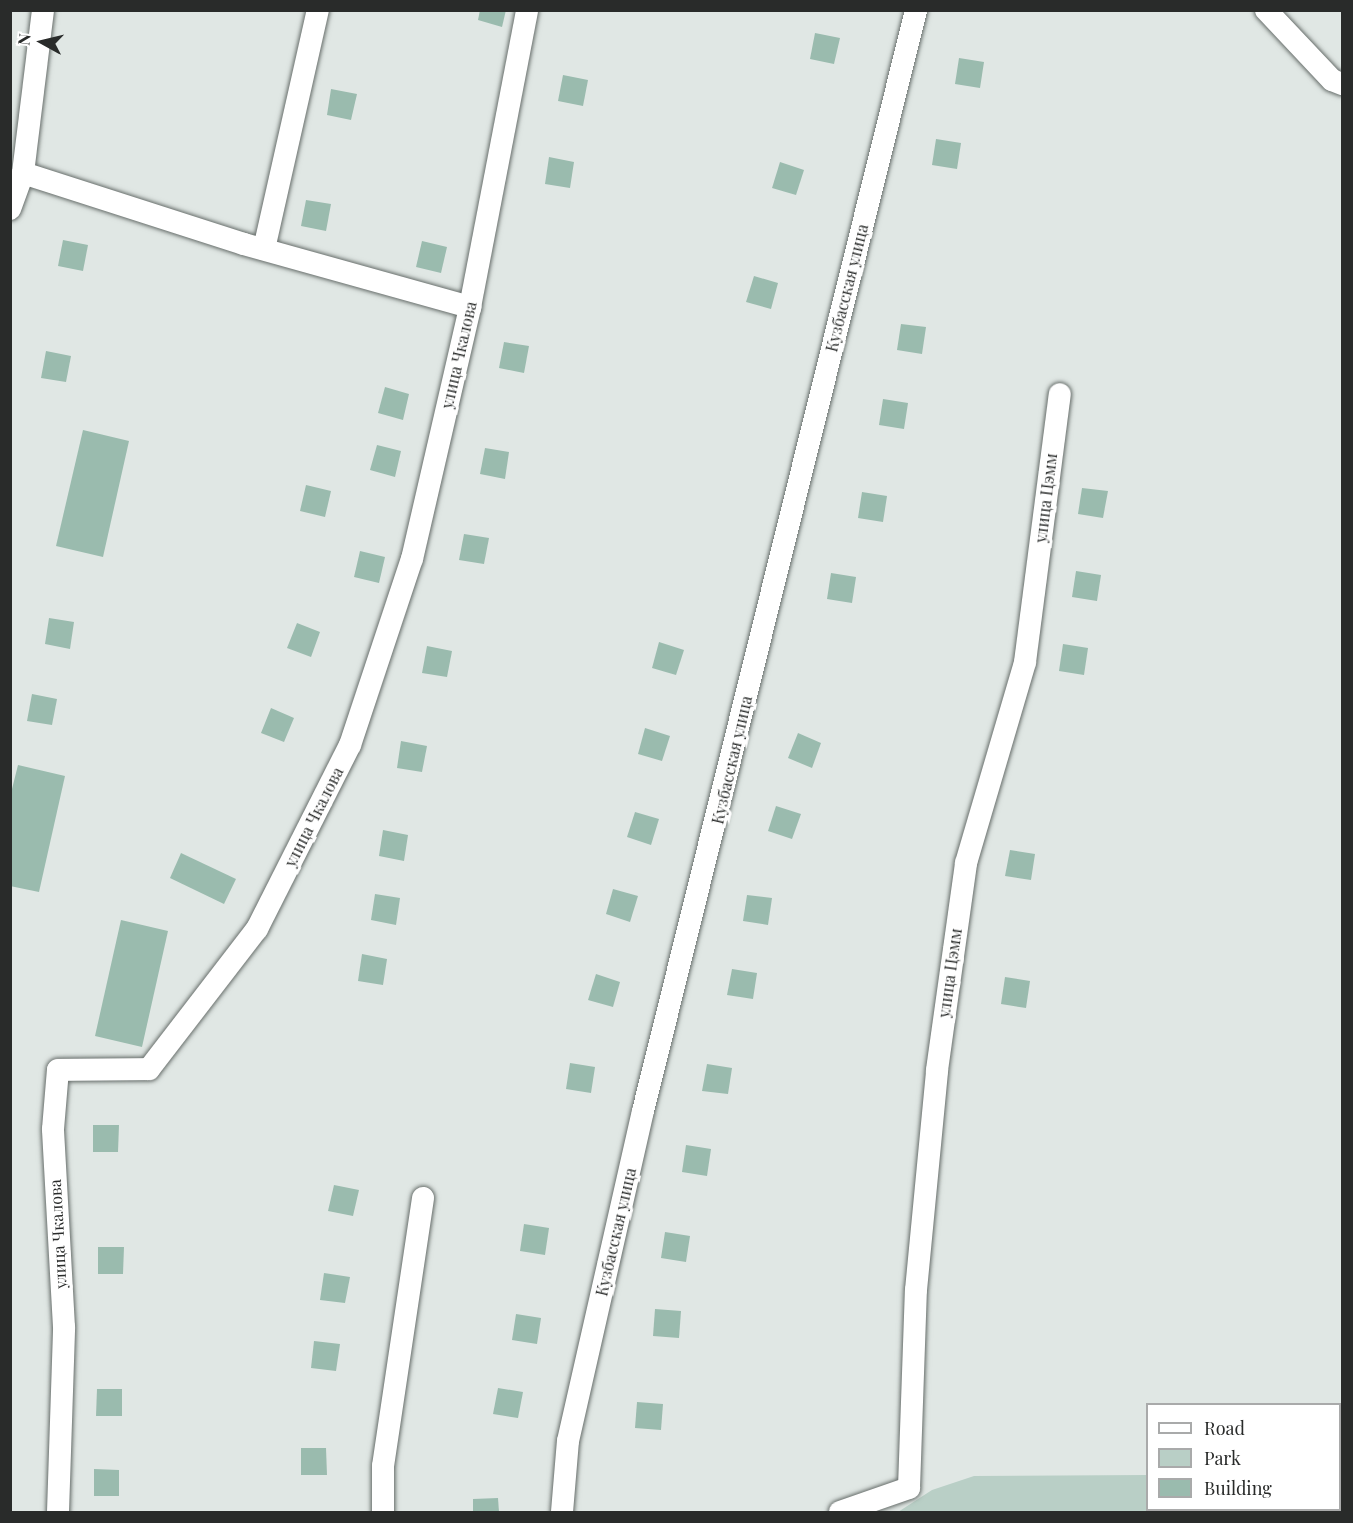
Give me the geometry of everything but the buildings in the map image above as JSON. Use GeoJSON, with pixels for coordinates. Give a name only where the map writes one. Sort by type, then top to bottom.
{"type":"FeatureCollection","features":[{"type":"Feature","properties":{"kind":"street"},"geometry":{"type":"LineString","coordinates":[[10,209],[23,173],[43,10]]}},
{"type":"Feature","properties":{"kind":"street"},"geometry":{"type":"LineString","coordinates":[[264,249],[318,10]]}},
{"type":"Feature","properties":{"kind":"street","name":"улица Чкалова"},"geometry":{"type":"LineString","coordinates":[[58,1512],[63,1328],[53,1129],[58,1070],[149,1069],[257,929],[350,745],[412,559],[470,307],[527,10]]}},
{"type":"Feature","properties":{"kind":"street","name":"Кузбасская улица"},"geometry":{"type":"LineString","coordinates":[[562,1512],[568,1441],[643,1112],[916,10]]}},
{"type":"Feature","properties":{"kind":"street"},"geometry":{"type":"LineString","coordinates":[[1266,10],[1332,80],[1342,84]]}},
{"type":"Feature","properties":{"kind":"street"},"geometry":{"type":"LineString","coordinates":[[23,173],[264,249],[470,307]]}},
{"type":"Feature","properties":{"kind":"street","name":"улица Цэмм"},"geometry":{"type":"LineString","coordinates":[[840,1512],[909,1488],[916,1290],[937,1070],[966,863],[1025,662],[1060,394]]}},
{"type":"Feature","properties":{"kind":"street"},"geometry":{"type":"LineString","coordinates":[[383,1512],[383,1466],[423,1198]]}},
{"type":"Feature","properties":{"kind":"green space"},"geometry":{"type":"Polygon","coordinates":[[[1342,1426],[1342,1512],[898,1512],[932,1490],[974,1476],[1146,1475],[1146,1511],[1341,1511],[1342,1426]]]}}]}
